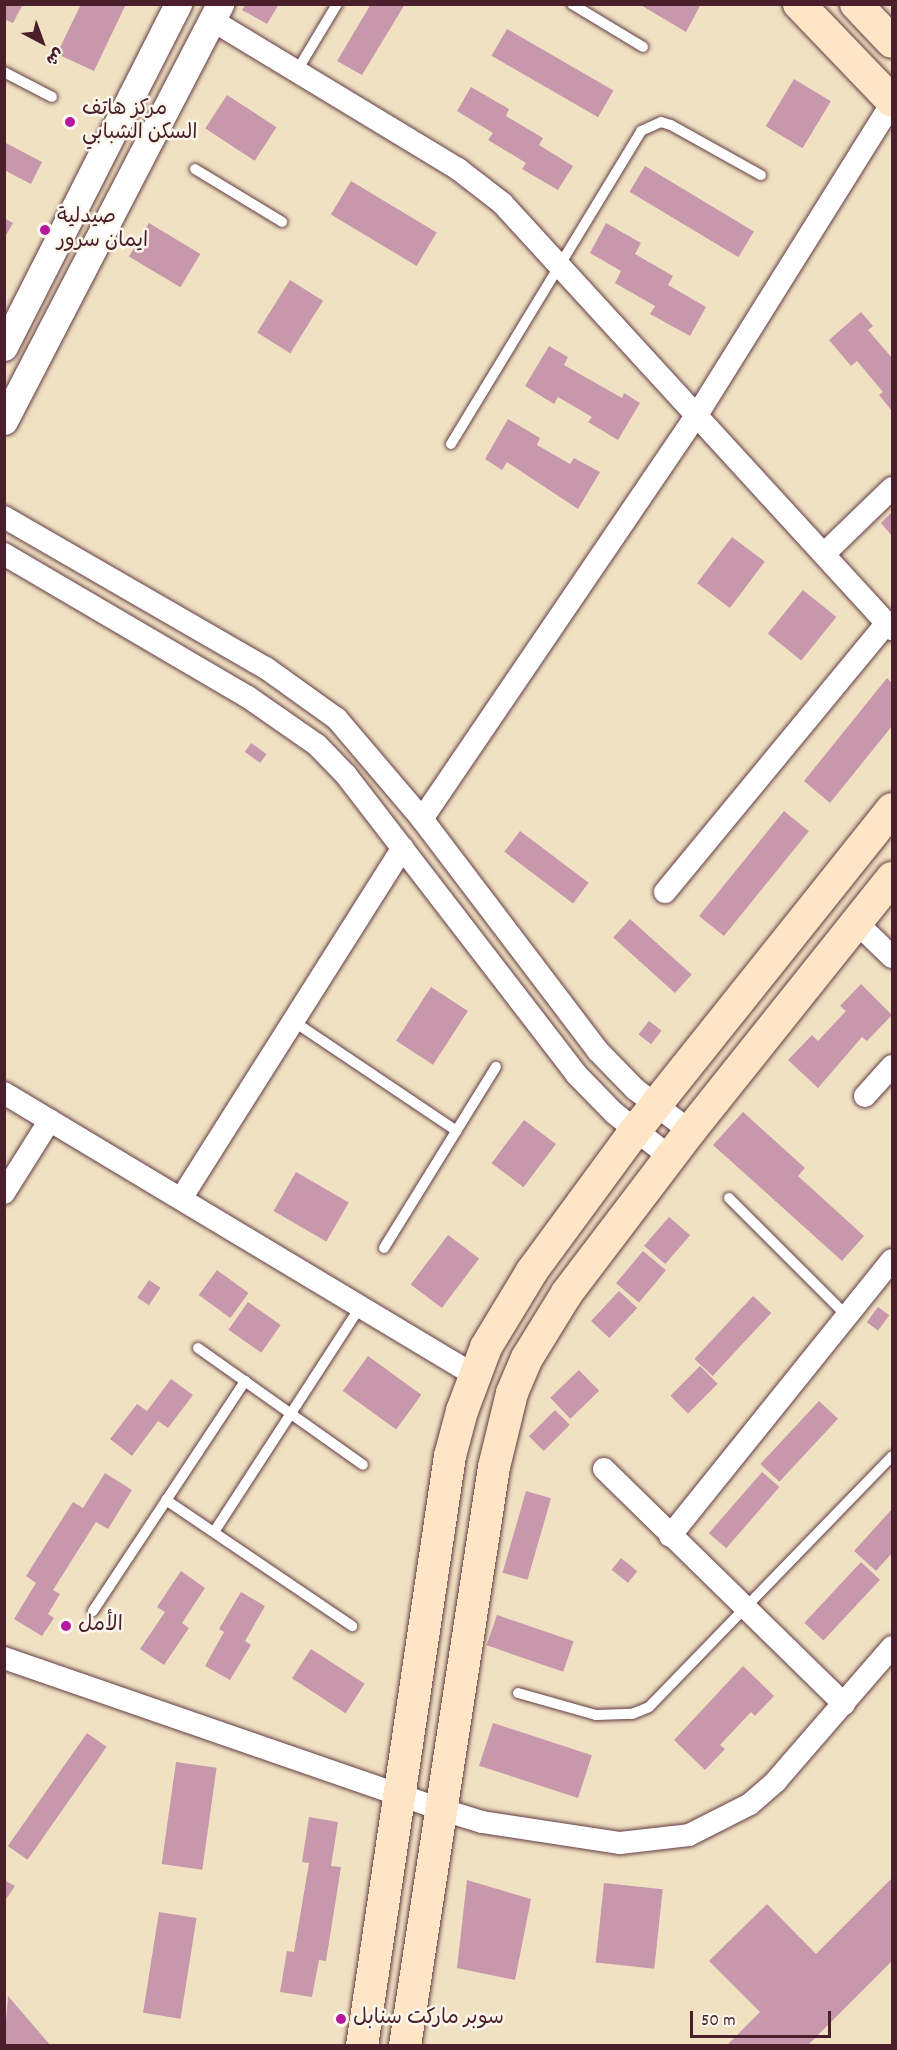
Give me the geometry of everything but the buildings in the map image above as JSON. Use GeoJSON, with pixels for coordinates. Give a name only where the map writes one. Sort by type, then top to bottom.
{"type":"FeatureCollection","features":[{"type":"Feature","properties":{"kind":"main road"},"geometry":{"type":"LineString","coordinates":[[799,4],[892,102]]}},
{"type":"Feature","properties":{"kind":"main road"},"geometry":{"type":"LineString","coordinates":[[855,4],[892,42]]}},
{"type":"Feature","properties":{"kind":"main road"},"geometry":{"type":"LineString","coordinates":[[362,2046],[450,1456],[474,1376],[507,1308],[635,1131],[892,809]]}},
{"type":"Feature","properties":{"kind":"main road"},"geometry":{"type":"LineString","coordinates":[[405,2046],[494,1467],[512,1393],[545,1325],[690,1131],[892,878]]}},
{"type":"Feature","properties":{"kind":"street"},"geometry":{"type":"LineString","coordinates":[[4,347],[178,4]]}},
{"type":"Feature","properties":{"kind":"street"},"geometry":{"type":"LineString","coordinates":[[4,421],[216,12],[298,69],[481,185],[523,222],[890,626],[665,892]]}},
{"type":"Feature","properties":{"kind":"street"},"geometry":{"type":"LineString","coordinates":[[422,819],[697,415],[892,102]]}},
{"type":"Feature","properties":{"kind":"street"},"geometry":{"type":"LineString","coordinates":[[824,554],[892,488]]}},
{"type":"Feature","properties":{"kind":"street"},"geometry":{"type":"LineString","coordinates":[[4,517],[303,691],[368,750],[598,1051],[655,1106],[690,1131]]}},
{"type":"Feature","properties":{"kind":"street"},"geometry":{"type":"LineString","coordinates":[[4,554],[284,718],[346,775],[576,1074],[635,1131],[670,1157]]}},
{"type":"Feature","properties":{"kind":"street"},"geometry":{"type":"LineString","coordinates":[[182,1197],[403,848]]}},
{"type":"Feature","properties":{"kind":"street"},"geometry":{"type":"LineString","coordinates":[[857,923],[892,957]]}},
{"type":"Feature","properties":{"kind":"street"},"geometry":{"type":"LineString","coordinates":[[865,1096],[892,1066]]}},
{"type":"Feature","properties":{"kind":"street"},"geometry":{"type":"LineString","coordinates":[[4,1093],[182,1197],[474,1376]]}},
{"type":"Feature","properties":{"kind":"street"},"geometry":{"type":"LineString","coordinates":[[4,1193],[50,1120]]}},
{"type":"Feature","properties":{"kind":"street"},"geometry":{"type":"LineString","coordinates":[[670,1536],[892,1260]]}},
{"type":"Feature","properties":{"kind":"street"},"geometry":{"type":"LineString","coordinates":[[604,1469],[844,1704]]}},
{"type":"Feature","properties":{"kind":"street"},"geometry":{"type":"LineString","coordinates":[[4,1659],[400,1796],[482,1822],[621,1843],[689,1835],[750,1804],[776,1781],[892,1647]]}},
{"type":"Feature","properties":{"kind":"lane"},"geometry":{"type":"LineString","coordinates":[[298,69],[337,4]]}},
{"type":"Feature","properties":{"kind":"lane"},"geometry":{"type":"LineString","coordinates":[[572,4],[643,47]]}},
{"type":"Feature","properties":{"kind":"lane"},"geometry":{"type":"LineString","coordinates":[[4,72],[52,97]]}},
{"type":"Feature","properties":{"kind":"lane"},"geometry":{"type":"LineString","coordinates":[[451,444],[635,139],[650,124],[671,125],[760,175]]}},
{"type":"Feature","properties":{"kind":"lane"},"geometry":{"type":"LineString","coordinates":[[195,169],[282,222]]}},
{"type":"Feature","properties":{"kind":"lane"},"geometry":{"type":"LineString","coordinates":[[293,1021],[457,1131]]}},
{"type":"Feature","properties":{"kind":"lane"},"geometry":{"type":"LineString","coordinates":[[384,1248],[496,1067]]}},
{"type":"Feature","properties":{"kind":"lane"},"geometry":{"type":"LineString","coordinates":[[729,1198],[847,1316]]}},
{"type":"Feature","properties":{"kind":"lane"},"geometry":{"type":"LineString","coordinates":[[214,1532],[361,1306]]}},
{"type":"Feature","properties":{"kind":"lane"},"geometry":{"type":"LineString","coordinates":[[198,1348],[363,1466]]}},
{"type":"Feature","properties":{"kind":"lane"},"geometry":{"type":"LineString","coordinates":[[93,1611],[245,1381]]}},
{"type":"Feature","properties":{"kind":"lane"},"geometry":{"type":"LineString","coordinates":[[518,1693],[596,1715],[632,1714],[663,1696],[892,1456]]}},
{"type":"Feature","properties":{"kind":"lane"},"geometry":{"type":"LineString","coordinates":[[166,1500],[352,1626]]}},
{"type":"Feature","properties":{"kind":"place","name":"مركز هاتف السكن الشبابي"},"geometry":{"type":"Point","coordinates":[70,122]}},
{"type":"Feature","properties":{"kind":"place","name":"صيدلية ايمان سرور"},"geometry":{"type":"Point","coordinates":[45,230]}},
{"type":"Feature","properties":{"kind":"place","name":"الأمل"},"geometry":{"type":"Point","coordinates":[66,1626]}},
{"type":"Feature","properties":{"kind":"place","name":"سوبر ماركت سنابل"},"geometry":{"type":"Point","coordinates":[341,2019]}}]}
